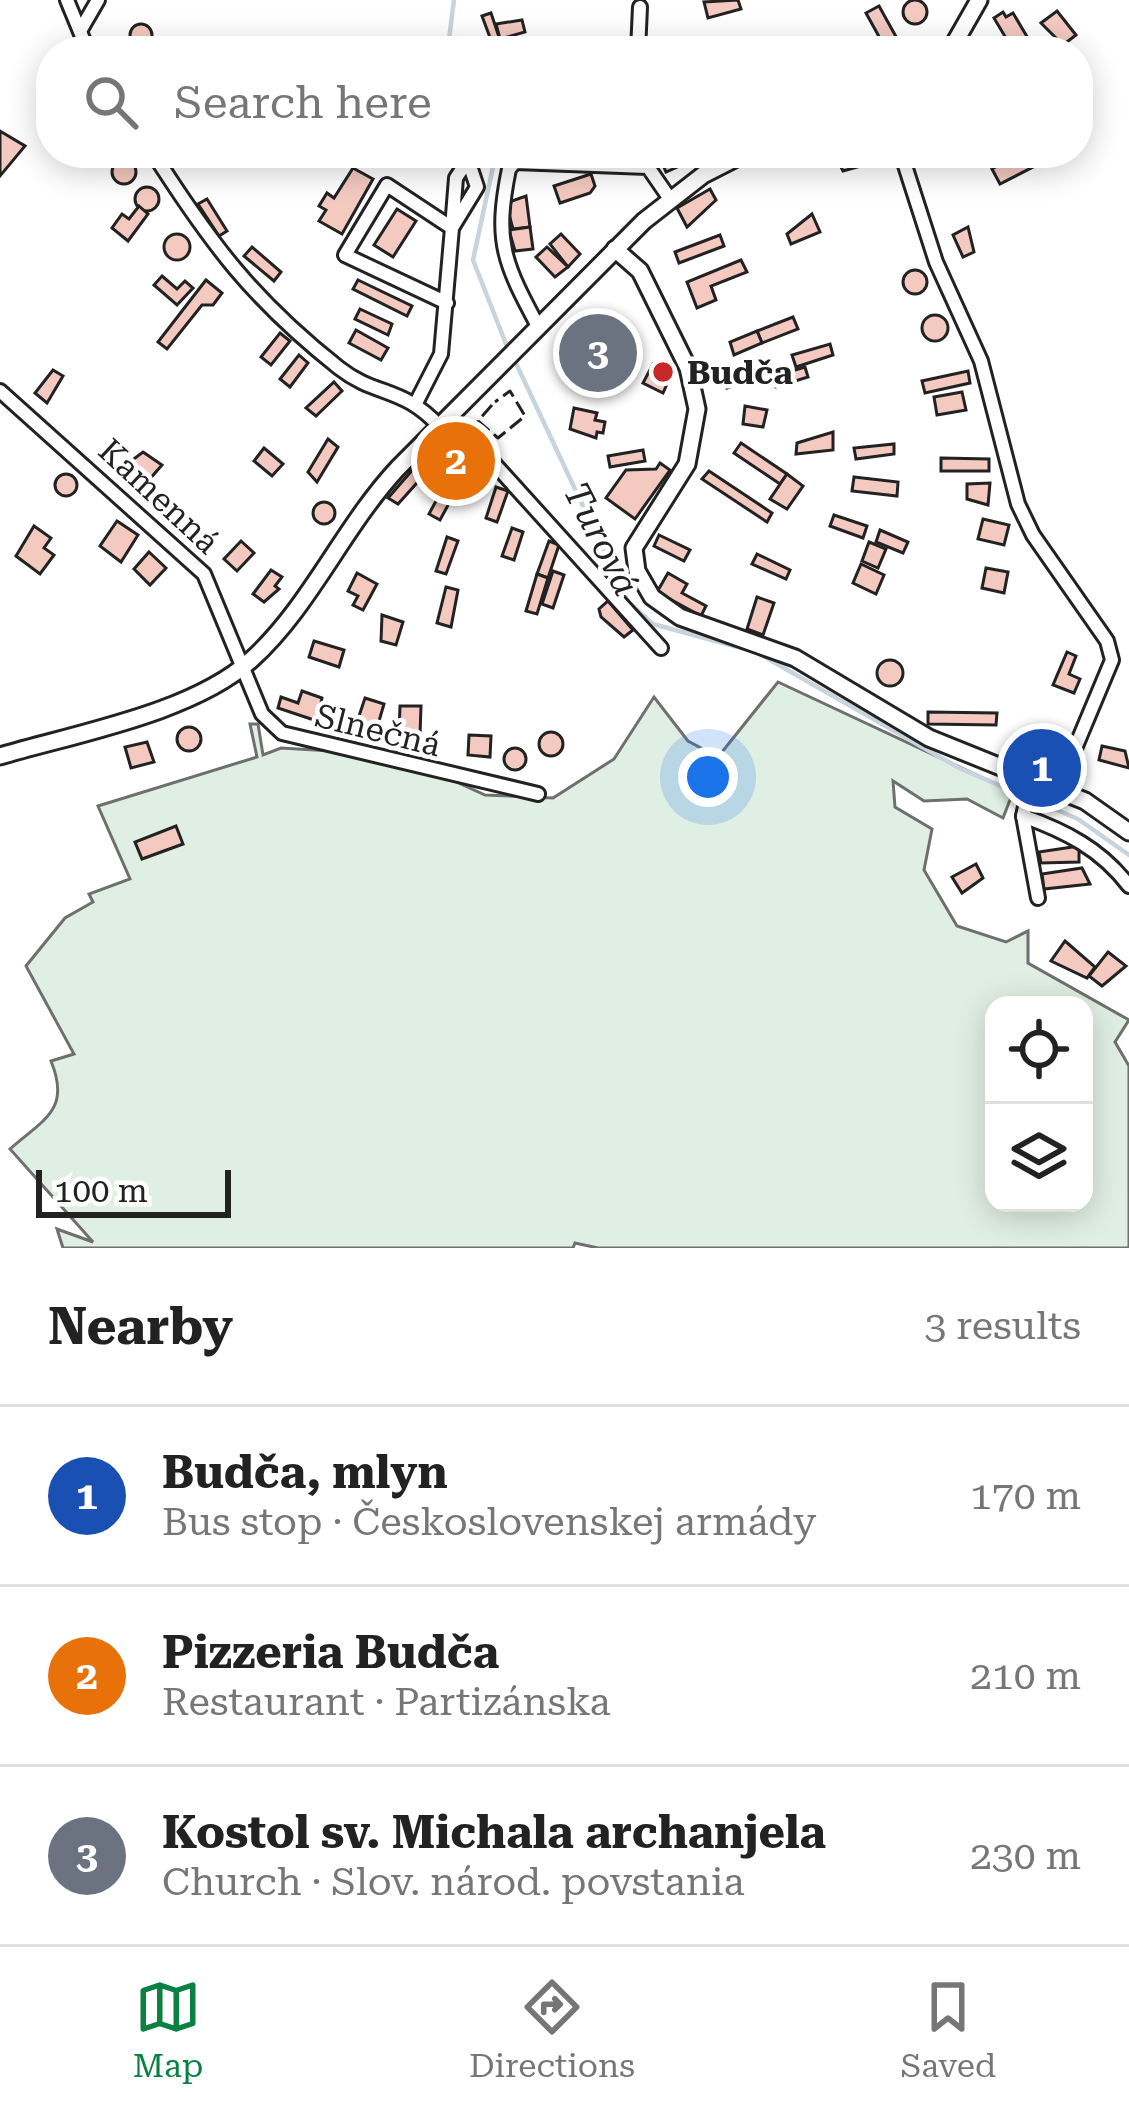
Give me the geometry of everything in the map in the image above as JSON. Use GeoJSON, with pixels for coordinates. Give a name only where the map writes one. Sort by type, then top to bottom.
{"type":"FeatureCollection","features":[{"type":"Feature","properties":{"kind":"street"},"geometry":{"type":"LineString","coordinates":[[67,0],[82,36]]}},
{"type":"Feature","properties":{"kind":"street"},"geometry":{"type":"LineString","coordinates":[[80,31],[98,0]]}},
{"type":"Feature","properties":{"kind":"street"},"geometry":{"type":"LineString","coordinates":[[959,36],[979,0]]}},
{"type":"Feature","properties":{"kind":"street"},"geometry":{"type":"LineString","coordinates":[[639,36],[640,7]]}},
{"type":"Feature","properties":{"kind":"street"},"geometry":{"type":"LineString","coordinates":[[163,168],[232,272],[353,378],[417,401],[446,422],[661,648]]}},
{"type":"Feature","properties":{"kind":"street"},"geometry":{"type":"LineString","coordinates":[[510,168],[499,216],[502,252],[539,328]]}},
{"type":"Feature","properties":{"kind":"street"},"geometry":{"type":"LineString","coordinates":[[653,168],[670,199]]}},
{"type":"Feature","properties":{"kind":"street"},"geometry":{"type":"LineString","coordinates":[[0,756],[171,704],[241,669],[283,624],[359,512],[670,199],[721,168]]}},
{"type":"Feature","properties":{"kind":"street"},"geometry":{"type":"LineString","coordinates":[[906,168],[936,262],[981,361],[1018,504],[1033,535],[1098,623],[1112,660],[1058,788]]}},
{"type":"Feature","properties":{"kind":"street"},"geometry":{"type":"LineString","coordinates":[[417,401],[441,354],[447,303],[452,228],[387,184],[345,255],[447,303]]}},
{"type":"Feature","properties":{"kind":"street"},"geometry":{"type":"LineString","coordinates":[[618,252],[640,271],[646,292],[688,368],[697,409],[687,464],[634,548],[637,571],[652,597],[680,616],[795,658],[928,738],[1030,784],[1058,788],[1129,832]]}},
{"type":"Feature","properties":{"kind":"street","name":"Kamenná"},"geometry":{"type":"LineString","coordinates":[[0,391],[204,574],[241,669]]}},
{"type":"Feature","properties":{"kind":"street"},"geometry":{"type":"LineString","coordinates":[[1112,660],[1129,663]]}},
{"type":"Feature","properties":{"kind":"street","name":"Slnečná"},"geometry":{"type":"LineString","coordinates":[[241,669],[262,715],[282,734],[538,794]]}},
{"type":"Feature","properties":{"kind":"street"},"geometry":{"type":"LineString","coordinates":[[1030,784],[1023,811],[1038,898]]}},
{"type":"Feature","properties":{"kind":"street"},"geometry":{"type":"LineString","coordinates":[[1023,811],[1068,832],[1115,867],[1129,886]]}},
{"type":"Feature","properties":{"kind":"green space"},"geometry":{"type":"Polygon","coordinates":[[[778,682],[1013,792],[1003,818],[967,799],[924,801],[893,781],[895,807],[932,829],[924,870],[957,926],[1006,942],[1028,931],[1028,963],[1086,996],[985,996],[985,1212],[1093,1212],[1093,1000],[1129,1020],[1115,1042],[1129,1066],[1129,1248],[598,1248],[575,1243],[573,1248],[63,1248],[57,1229],[93,1242],[10,1149],[43,1121],[56,1102],[51,1061],[74,1054],[26,966],[65,918],[93,902],[89,894],[130,879],[98,806],[257,757],[250,724],[258,724],[263,755],[281,748],[398,755],[485,795],[553,798],[614,759],[654,697],[688,741],[718,757],[778,682]]]}},
{"type":"Feature","properties":{"kind":"building"},"geometry":{"type":"Polygon","coordinates":[[[738,0],[741,9],[708,18],[704,2],[738,0]]]}},
{"type":"Feature","properties":{"kind":"building"},"geometry":{"type":"Polygon","coordinates":[[[915,0],[927,12],[915,24],[903,12],[915,0]]]}},
{"type":"Feature","properties":{"kind":"building"},"geometry":{"type":"Polygon","coordinates":[[[879,6],[896,36],[879,36],[866,13],[879,6]]]}},
{"type":"Feature","properties":{"kind":"building"},"geometry":{"type":"Polygon","coordinates":[[[1057,11],[1076,35],[1054,36],[1041,23],[1057,11]]]}},
{"type":"Feature","properties":{"kind":"building"},"geometry":{"type":"Polygon","coordinates":[[[491,13],[499,36],[489,36],[482,16],[491,13]]]}},
{"type":"Feature","properties":{"kind":"building"},"geometry":{"type":"Polygon","coordinates":[[[1013,13],[1027,36],[1005,36],[994,18],[1013,13]]]}},
{"type":"Feature","properties":{"kind":"building"},"geometry":{"type":"Polygon","coordinates":[[[522,20],[525,32],[499,36],[496,24],[522,20]]]}},
{"type":"Feature","properties":{"kind":"building"},"geometry":{"type":"Polygon","coordinates":[[[133,27],[149,27],[152,36],[130,36],[133,27]]]}},
{"type":"Feature","properties":{"kind":"building"},"geometry":{"type":"Polygon","coordinates":[[[0,131],[25,146],[0,176],[0,131]]]}},
{"type":"Feature","properties":{"kind":"building"},"geometry":{"type":"Polygon","coordinates":[[[113,168],[135,168],[133,181],[115,181],[113,168]]]}},
{"type":"Feature","properties":{"kind":"building"},"geometry":{"type":"Polygon","coordinates":[[[353,168],[373,179],[342,234],[319,221],[326,210],[319,206],[327,193],[334,198],[353,168]]]}},
{"type":"Feature","properties":{"kind":"building"},"geometry":{"type":"Polygon","coordinates":[[[994,168],[1031,168],[1000,184],[994,168]]]}},
{"type":"Feature","properties":{"kind":"building"},"geometry":{"type":"Polygon","coordinates":[[[591,174],[595,186],[590,193],[560,203],[554,186],[591,174]]]}},
{"type":"Feature","properties":{"kind":"building"},"geometry":{"type":"Polygon","coordinates":[[[147,187],[156,190],[156,208],[147,211],[138,208],[135,199],[138,190],[147,187]]]}},
{"type":"Feature","properties":{"kind":"building"},"geometry":{"type":"Polygon","coordinates":[[[710,189],[716,200],[687,227],[677,208],[710,189]]]}},
{"type":"Feature","properties":{"kind":"building"},"geometry":{"type":"Polygon","coordinates":[[[526,196],[530,227],[513,229],[506,203],[526,196]]]}},
{"type":"Feature","properties":{"kind":"building"},"geometry":{"type":"Polygon","coordinates":[[[207,199],[227,231],[219,236],[198,204],[207,199]]]}},
{"type":"Feature","properties":{"kind":"building"},"geometry":{"type":"Polygon","coordinates":[[[139,206],[148,214],[128,241],[112,228],[122,214],[129,219],[139,206]]]}},
{"type":"Feature","properties":{"kind":"building"},"geometry":{"type":"Polygon","coordinates":[[[397,209],[416,221],[393,257],[374,245],[397,209]]]}},
{"type":"Feature","properties":{"kind":"building"},"geometry":{"type":"Polygon","coordinates":[[[812,214],[820,232],[791,244],[787,234],[812,214]]]}},
{"type":"Feature","properties":{"kind":"building"},"geometry":{"type":"Polygon","coordinates":[[[530,227],[533,249],[515,251],[509,230],[530,227]]]}},
{"type":"Feature","properties":{"kind":"building"},"geometry":{"type":"Polygon","coordinates":[[[968,227],[974,252],[963,257],[953,235],[968,227]]]}},
{"type":"Feature","properties":{"kind":"building"},"geometry":{"type":"Polygon","coordinates":[[[177,234],[190,247],[177,260],[164,247],[177,234]]]}},
{"type":"Feature","properties":{"kind":"building"},"geometry":{"type":"Polygon","coordinates":[[[561,234],[580,254],[568,267],[550,244],[561,234]]]}},
{"type":"Feature","properties":{"kind":"building"},"geometry":{"type":"Polygon","coordinates":[[[720,235],[724,246],[679,263],[675,252],[720,235]]]}},
{"type":"Feature","properties":{"kind":"building"},"geometry":{"type":"Polygon","coordinates":[[[252,247],[281,272],[274,281],[244,256],[252,247]]]}},
{"type":"Feature","properties":{"kind":"building"},"geometry":{"type":"Polygon","coordinates":[[[547,247],[568,267],[555,277],[536,257],[547,247]]]}},
{"type":"Feature","properties":{"kind":"building"},"geometry":{"type":"Polygon","coordinates":[[[741,260],[747,272],[711,286],[716,300],[697,308],[687,282],[741,260]]]}},
{"type":"Feature","properties":{"kind":"building"},"geometry":{"type":"Polygon","coordinates":[[[915,270],[924,273],[924,291],[915,294],[906,291],[903,282],[906,273],[915,270]]]}},
{"type":"Feature","properties":{"kind":"building"},"geometry":{"type":"Polygon","coordinates":[[[162,276],[177,289],[185,281],[193,288],[177,305],[154,285],[162,276]]]}},
{"type":"Feature","properties":{"kind":"building"},"geometry":{"type":"Polygon","coordinates":[[[206,280],[222,293],[213,305],[202,305],[167,349],[158,342],[206,280]]]}},
{"type":"Feature","properties":{"kind":"building"},"geometry":{"type":"Polygon","coordinates":[[[358,280],[412,306],[407,316],[353,289],[358,280]]]}},
{"type":"Feature","properties":{"kind":"building"},"geometry":{"type":"Polygon","coordinates":[[[360,309],[392,324],[388,335],[355,319],[360,309]]]}},
{"type":"Feature","properties":{"kind":"building"},"geometry":{"type":"Polygon","coordinates":[[[935,315],[948,328],[935,341],[922,328],[935,315]]]}},
{"type":"Feature","properties":{"kind":"building"},"geometry":{"type":"Polygon","coordinates":[[[793,317],[798,329],[762,343],[757,331],[793,317]]]}},
{"type":"Feature","properties":{"kind":"building"},"geometry":{"type":"Polygon","coordinates":[[[356,330],[388,348],[381,360],[349,343],[356,330]]]}},
{"type":"Feature","properties":{"kind":"building"},"geometry":{"type":"Polygon","coordinates":[[[757,331],[762,343],[734,355],[730,342],[757,331]]]}},
{"type":"Feature","properties":{"kind":"building"},"geometry":{"type":"Polygon","coordinates":[[[280,333],[290,341],[271,365],[261,357],[280,333]]]}},
{"type":"Feature","properties":{"kind":"building"},"geometry":{"type":"Polygon","coordinates":[[[611,333],[618,340],[593,375],[582,363],[592,347],[588,344],[611,333]]]}},
{"type":"Feature","properties":{"kind":"building"},"geometry":{"type":"Polygon","coordinates":[[[830,344],[833,355],[796,367],[792,355],[830,344]]]}},
{"type":"Feature","properties":{"kind":"building"},"geometry":{"type":"Polygon","coordinates":[[[299,355],[308,363],[290,387],[280,379],[299,355]]]}},
{"type":"Feature","properties":{"kind":"building"},"geometry":{"type":"Polygon","coordinates":[[[653,364],[672,373],[663,393],[643,383],[653,364]]]}},
{"type":"Feature","properties":{"kind":"building"},"geometry":{"type":"Polygon","coordinates":[[[758,366],[761,377],[727,388],[724,376],[758,366]]]}},
{"type":"Feature","properties":{"kind":"building"},"geometry":{"type":"Polygon","coordinates":[[[805,367],[808,377],[776,387],[772,377],[805,367]]]}},
{"type":"Feature","properties":{"kind":"building"},"geometry":{"type":"Polygon","coordinates":[[[53,370],[63,376],[47,403],[35,393],[53,370]]]}},
{"type":"Feature","properties":{"kind":"building"},"geometry":{"type":"Polygon","coordinates":[[[968,371],[970,383],[925,393],[922,381],[968,371]]]}},
{"type":"Feature","properties":{"kind":"building"},"geometry":{"type":"Polygon","coordinates":[[[334,382],[342,391],[316,416],[306,408],[334,382]]]}},
{"type":"Feature","properties":{"kind":"building"},"geometry":{"type":"Polygon","coordinates":[[[962,392],[966,410],[937,415],[934,397],[962,392]]]}},
{"type":"Feature","properties":{"kind":"building"},"geometry":{"type":"Polygon","coordinates":[[[745,406],[767,410],[763,427],[743,424],[745,406]]]}},
{"type":"Feature","properties":{"kind":"building"},"geometry":{"type":"Polygon","coordinates":[[[574,408],[597,413],[595,420],[605,422],[603,433],[597,432],[596,438],[570,429],[574,408]]]}},
{"type":"Feature","properties":{"kind":"building"},"geometry":{"type":"Polygon","coordinates":[[[833,432],[833,450],[796,454],[797,443],[833,432]]]}},
{"type":"Feature","properties":{"kind":"building"},"geometry":{"type":"Polygon","coordinates":[[[328,439],[338,447],[317,482],[308,472],[328,439]]]}},
{"type":"Feature","properties":{"kind":"building"},"geometry":{"type":"Polygon","coordinates":[[[741,443],[787,474],[780,484],[734,453],[741,443]]]}},
{"type":"Feature","properties":{"kind":"building"},"geometry":{"type":"Polygon","coordinates":[[[894,444],[894,454],[856,459],[854,448],[894,444]]]}},
{"type":"Feature","properties":{"kind":"building"},"geometry":{"type":"Polygon","coordinates":[[[445,445],[473,459],[440,520],[429,514],[452,471],[436,462],[445,445]]]}},
{"type":"Feature","properties":{"kind":"building"},"geometry":{"type":"Polygon","coordinates":[[[264,448],[283,464],[272,476],[254,461],[264,448]]]}},
{"type":"Feature","properties":{"kind":"building"},"geometry":{"type":"Polygon","coordinates":[[[643,450],[645,461],[610,467],[608,456],[643,450]]]}},
{"type":"Feature","properties":{"kind":"building"},"geometry":{"type":"Polygon","coordinates":[[[143,452],[162,465],[141,489],[135,483],[140,479],[123,467],[143,452]]]}},
{"type":"Feature","properties":{"kind":"building"},"geometry":{"type":"Polygon","coordinates":[[[941,458],[989,459],[989,471],[941,471],[941,458]]]}},
{"type":"Feature","properties":{"kind":"building"},"geometry":{"type":"Polygon","coordinates":[[[660,463],[670,470],[635,519],[606,498],[626,470],[656,469],[660,463]]]}},
{"type":"Feature","properties":{"kind":"building"},"geometry":{"type":"Polygon","coordinates":[[[415,467],[424,475],[398,504],[388,498],[415,467]]]}},
{"type":"Feature","properties":{"kind":"building"},"geometry":{"type":"Polygon","coordinates":[[[709,471],[772,513],[767,522],[702,479],[709,471]]]}},
{"type":"Feature","properties":{"kind":"building"},"geometry":{"type":"Polygon","coordinates":[[[66,474],[77,485],[66,496],[55,485],[66,474]]]}},
{"type":"Feature","properties":{"kind":"building"},"geometry":{"type":"Polygon","coordinates":[[[787,474],[803,486],[787,509],[770,499],[787,474]]]}},
{"type":"Feature","properties":{"kind":"building"},"geometry":{"type":"Polygon","coordinates":[[[854,477],[898,482],[897,496],[852,491],[854,477]]]}},
{"type":"Feature","properties":{"kind":"building"},"geometry":{"type":"Polygon","coordinates":[[[990,483],[988,505],[967,499],[967,484],[990,483]]]}},
{"type":"Feature","properties":{"kind":"building"},"geometry":{"type":"Polygon","coordinates":[[[496,487],[508,491],[497,522],[486,518],[496,487]]]}},
{"type":"Feature","properties":{"kind":"building"},"geometry":{"type":"Polygon","coordinates":[[[324,502],[335,513],[324,524],[313,513],[324,502]]]}},
{"type":"Feature","properties":{"kind":"building"},"geometry":{"type":"Polygon","coordinates":[[[834,515],[867,526],[863,538],[830,526],[834,515]]]}},
{"type":"Feature","properties":{"kind":"building"},"geometry":{"type":"Polygon","coordinates":[[[983,519],[1009,525],[1004,545],[978,539],[983,519]]]}},
{"type":"Feature","properties":{"kind":"building"},"geometry":{"type":"Polygon","coordinates":[[[117,521],[138,535],[121,562],[100,546],[117,521]]]}},
{"type":"Feature","properties":{"kind":"building"},"geometry":{"type":"Polygon","coordinates":[[[34,526],[51,538],[44,548],[54,555],[40,574],[16,556],[34,526]]]}},
{"type":"Feature","properties":{"kind":"building"},"geometry":{"type":"Polygon","coordinates":[[[512,528],[523,532],[514,560],[502,556],[512,528]]]}},
{"type":"Feature","properties":{"kind":"building"},"geometry":{"type":"Polygon","coordinates":[[[880,530],[908,542],[903,553],[876,542],[880,530]]]}},
{"type":"Feature","properties":{"kind":"building"},"geometry":{"type":"Polygon","coordinates":[[[659,535],[690,550],[684,561],[654,546],[659,535]]]}},
{"type":"Feature","properties":{"kind":"building"},"geometry":{"type":"Polygon","coordinates":[[[447,537],[458,541],[446,574],[436,571],[447,537]]]}},
{"type":"Feature","properties":{"kind":"building"},"geometry":{"type":"Polygon","coordinates":[[[241,541],[254,553],[237,571],[224,559],[241,541]]]}},
{"type":"Feature","properties":{"kind":"building"},"geometry":{"type":"Polygon","coordinates":[[[549,541],[559,545],[548,578],[537,574],[549,541]]]}},
{"type":"Feature","properties":{"kind":"building"},"geometry":{"type":"Polygon","coordinates":[[[869,542],[886,549],[878,568],[862,561],[869,542]]]}},
{"type":"Feature","properties":{"kind":"building"},"geometry":{"type":"Polygon","coordinates":[[[149,552],[166,568],[150,585],[134,569],[149,552]]]}},
{"type":"Feature","properties":{"kind":"building"},"geometry":{"type":"Polygon","coordinates":[[[757,554],[790,570],[786,579],[752,564],[757,554]]]}},
{"type":"Feature","properties":{"kind":"building"},"geometry":{"type":"Polygon","coordinates":[[[861,564],[884,575],[876,594],[853,583],[861,564]]]}},
{"type":"Feature","properties":{"kind":"building"},"geometry":{"type":"Polygon","coordinates":[[[986,568],[1008,572],[1004,593],[982,588],[986,568]]]}},
{"type":"Feature","properties":{"kind":"building"},"geometry":{"type":"Polygon","coordinates":[[[271,570],[282,577],[275,586],[279,589],[264,602],[253,594],[271,570]]]}},
{"type":"Feature","properties":{"kind":"building"},"geometry":{"type":"Polygon","coordinates":[[[553,571],[564,575],[553,608],[542,604],[553,571]]]}},
{"type":"Feature","properties":{"kind":"building"},"geometry":{"type":"Polygon","coordinates":[[[357,573],[377,584],[363,610],[353,605],[358,596],[348,591],[357,573]]]}},
{"type":"Feature","properties":{"kind":"building"},"geometry":{"type":"Polygon","coordinates":[[[668,573],[687,584],[682,593],[706,606],[701,616],[657,592],[668,573]]]}},
{"type":"Feature","properties":{"kind":"building"},"geometry":{"type":"Polygon","coordinates":[[[537,574],[548,578],[537,614],[526,611],[537,574]]]}},
{"type":"Feature","properties":{"kind":"building"},"geometry":{"type":"Polygon","coordinates":[[[446,587],[458,590],[451,627],[437,623],[446,587]]]}},
{"type":"Feature","properties":{"kind":"building"},"geometry":{"type":"Polygon","coordinates":[[[757,597],[774,603],[763,635],[747,629],[757,597]]]}},
{"type":"Feature","properties":{"kind":"building"},"geometry":{"type":"Polygon","coordinates":[[[608,601],[633,630],[624,637],[601,617],[599,609],[608,601]]]}},
{"type":"Feature","properties":{"kind":"building"},"geometry":{"type":"Polygon","coordinates":[[[382,615],[403,622],[396,645],[381,641],[382,615]]]}},
{"type":"Feature","properties":{"kind":"building"},"geometry":{"type":"Polygon","coordinates":[[[314,641],[344,650],[339,667],[309,657],[314,641]]]}},
{"type":"Feature","properties":{"kind":"building"},"geometry":{"type":"Polygon","coordinates":[[[1067,652],[1076,656],[1069,674],[1080,679],[1074,693],[1053,685],[1067,652]]]}},
{"type":"Feature","properties":{"kind":"building"},"geometry":{"type":"Polygon","coordinates":[[[890,660],[903,673],[890,686],[877,673],[890,660]]]}},
{"type":"Feature","properties":{"kind":"building"},"geometry":{"type":"Polygon","coordinates":[[[302,691],[322,698],[317,721],[278,708],[281,697],[298,703],[302,691]]]}},
{"type":"Feature","properties":{"kind":"building"},"geometry":{"type":"Polygon","coordinates":[[[365,698],[384,704],[377,728],[357,722],[365,698]]]}},
{"type":"Feature","properties":{"kind":"building"},"geometry":{"type":"Polygon","coordinates":[[[400,706],[421,706],[420,735],[399,734],[400,706]]]}},
{"type":"Feature","properties":{"kind":"building"},"geometry":{"type":"Polygon","coordinates":[[[928,712],[997,713],[996,725],[928,724],[928,712]]]}},
{"type":"Feature","properties":{"kind":"building"},"geometry":{"type":"Polygon","coordinates":[[[189,727],[201,739],[189,751],[177,739],[189,727]]]}},
{"type":"Feature","properties":{"kind":"building"},"geometry":{"type":"Polygon","coordinates":[[[551,732],[563,744],[551,756],[539,744],[551,732]]]}},
{"type":"Feature","properties":{"kind":"building"},"geometry":{"type":"Polygon","coordinates":[[[469,735],[491,736],[490,757],[468,755],[469,735]]]}},
{"type":"Feature","properties":{"kind":"building"},"geometry":{"type":"Polygon","coordinates":[[[147,742],[154,762],[131,768],[125,747],[147,742]]]}},
{"type":"Feature","properties":{"kind":"building"},"geometry":{"type":"Polygon","coordinates":[[[1102,746],[1125,751],[1129,768],[1099,760],[1102,746]]]}},
{"type":"Feature","properties":{"kind":"building"},"geometry":{"type":"Polygon","coordinates":[[[515,748],[526,759],[515,770],[504,759],[515,748]]]}},
{"type":"Feature","properties":{"kind":"building"},"geometry":{"type":"Polygon","coordinates":[[[176,826],[183,844],[142,859],[135,842],[176,826]]]}},
{"type":"Feature","properties":{"kind":"building"},"geometry":{"type":"Polygon","coordinates":[[[1079,846],[1079,862],[1041,863],[1039,852],[1079,846]]]}},
{"type":"Feature","properties":{"kind":"building"},"geometry":{"type":"Polygon","coordinates":[[[976,864],[983,878],[962,893],[952,877],[976,864]]]}},
{"type":"Feature","properties":{"kind":"building"},"geometry":{"type":"Polygon","coordinates":[[[1082,868],[1090,884],[1044,889],[1042,874],[1082,868]]]}},
{"type":"Feature","properties":{"kind":"building"},"geometry":{"type":"Polygon","coordinates":[[[1065,941],[1095,967],[1087,978],[1051,961],[1065,941]]]}},
{"type":"Feature","properties":{"kind":"building"},"geometry":{"type":"Polygon","coordinates":[[[1108,952],[1126,966],[1102,986],[1089,976],[1108,952]]]}},
{"type":"Feature","properties":{"kind":"waterway","name":"Turová"},"geometry":{"type":"LineString","coordinates":[[449,36],[454,0]]}},
{"type":"Feature","properties":{"kind":"waterway","name":"Turová"},"geometry":{"type":"LineString","coordinates":[[493,168],[473,260],[508,349]]}},
{"type":"Feature","properties":{"kind":"waterway","name":"Turová"},"geometry":{"type":"LineString","coordinates":[[514,359],[628,602],[653,624],[756,652],[959,768],[1078,819],[1129,855]]}},
{"type":"Feature","properties":{"kind":"fence"},"geometry":{"type":"LineString","coordinates":[[492,405],[478,421],[498,438],[525,416],[510,391],[495,402]]}},
{"type":"Feature","properties":{"kind":"place","name":"Kostol sv. Michala archanjela"},"geometry":{"type":"Point","coordinates":[598,353]}},
{"type":"Feature","properties":{"kind":"place","name":"Budča"},"geometry":{"type":"Point","coordinates":[663,372]}},
{"type":"Feature","properties":{"kind":"place","name":"Pizzeria Budča"},"geometry":{"type":"Point","coordinates":[456,461]}},
{"type":"Feature","properties":{"kind":"place","name":"Budča, mlyn"},"geometry":{"type":"Point","coordinates":[1042,768]}}]}
